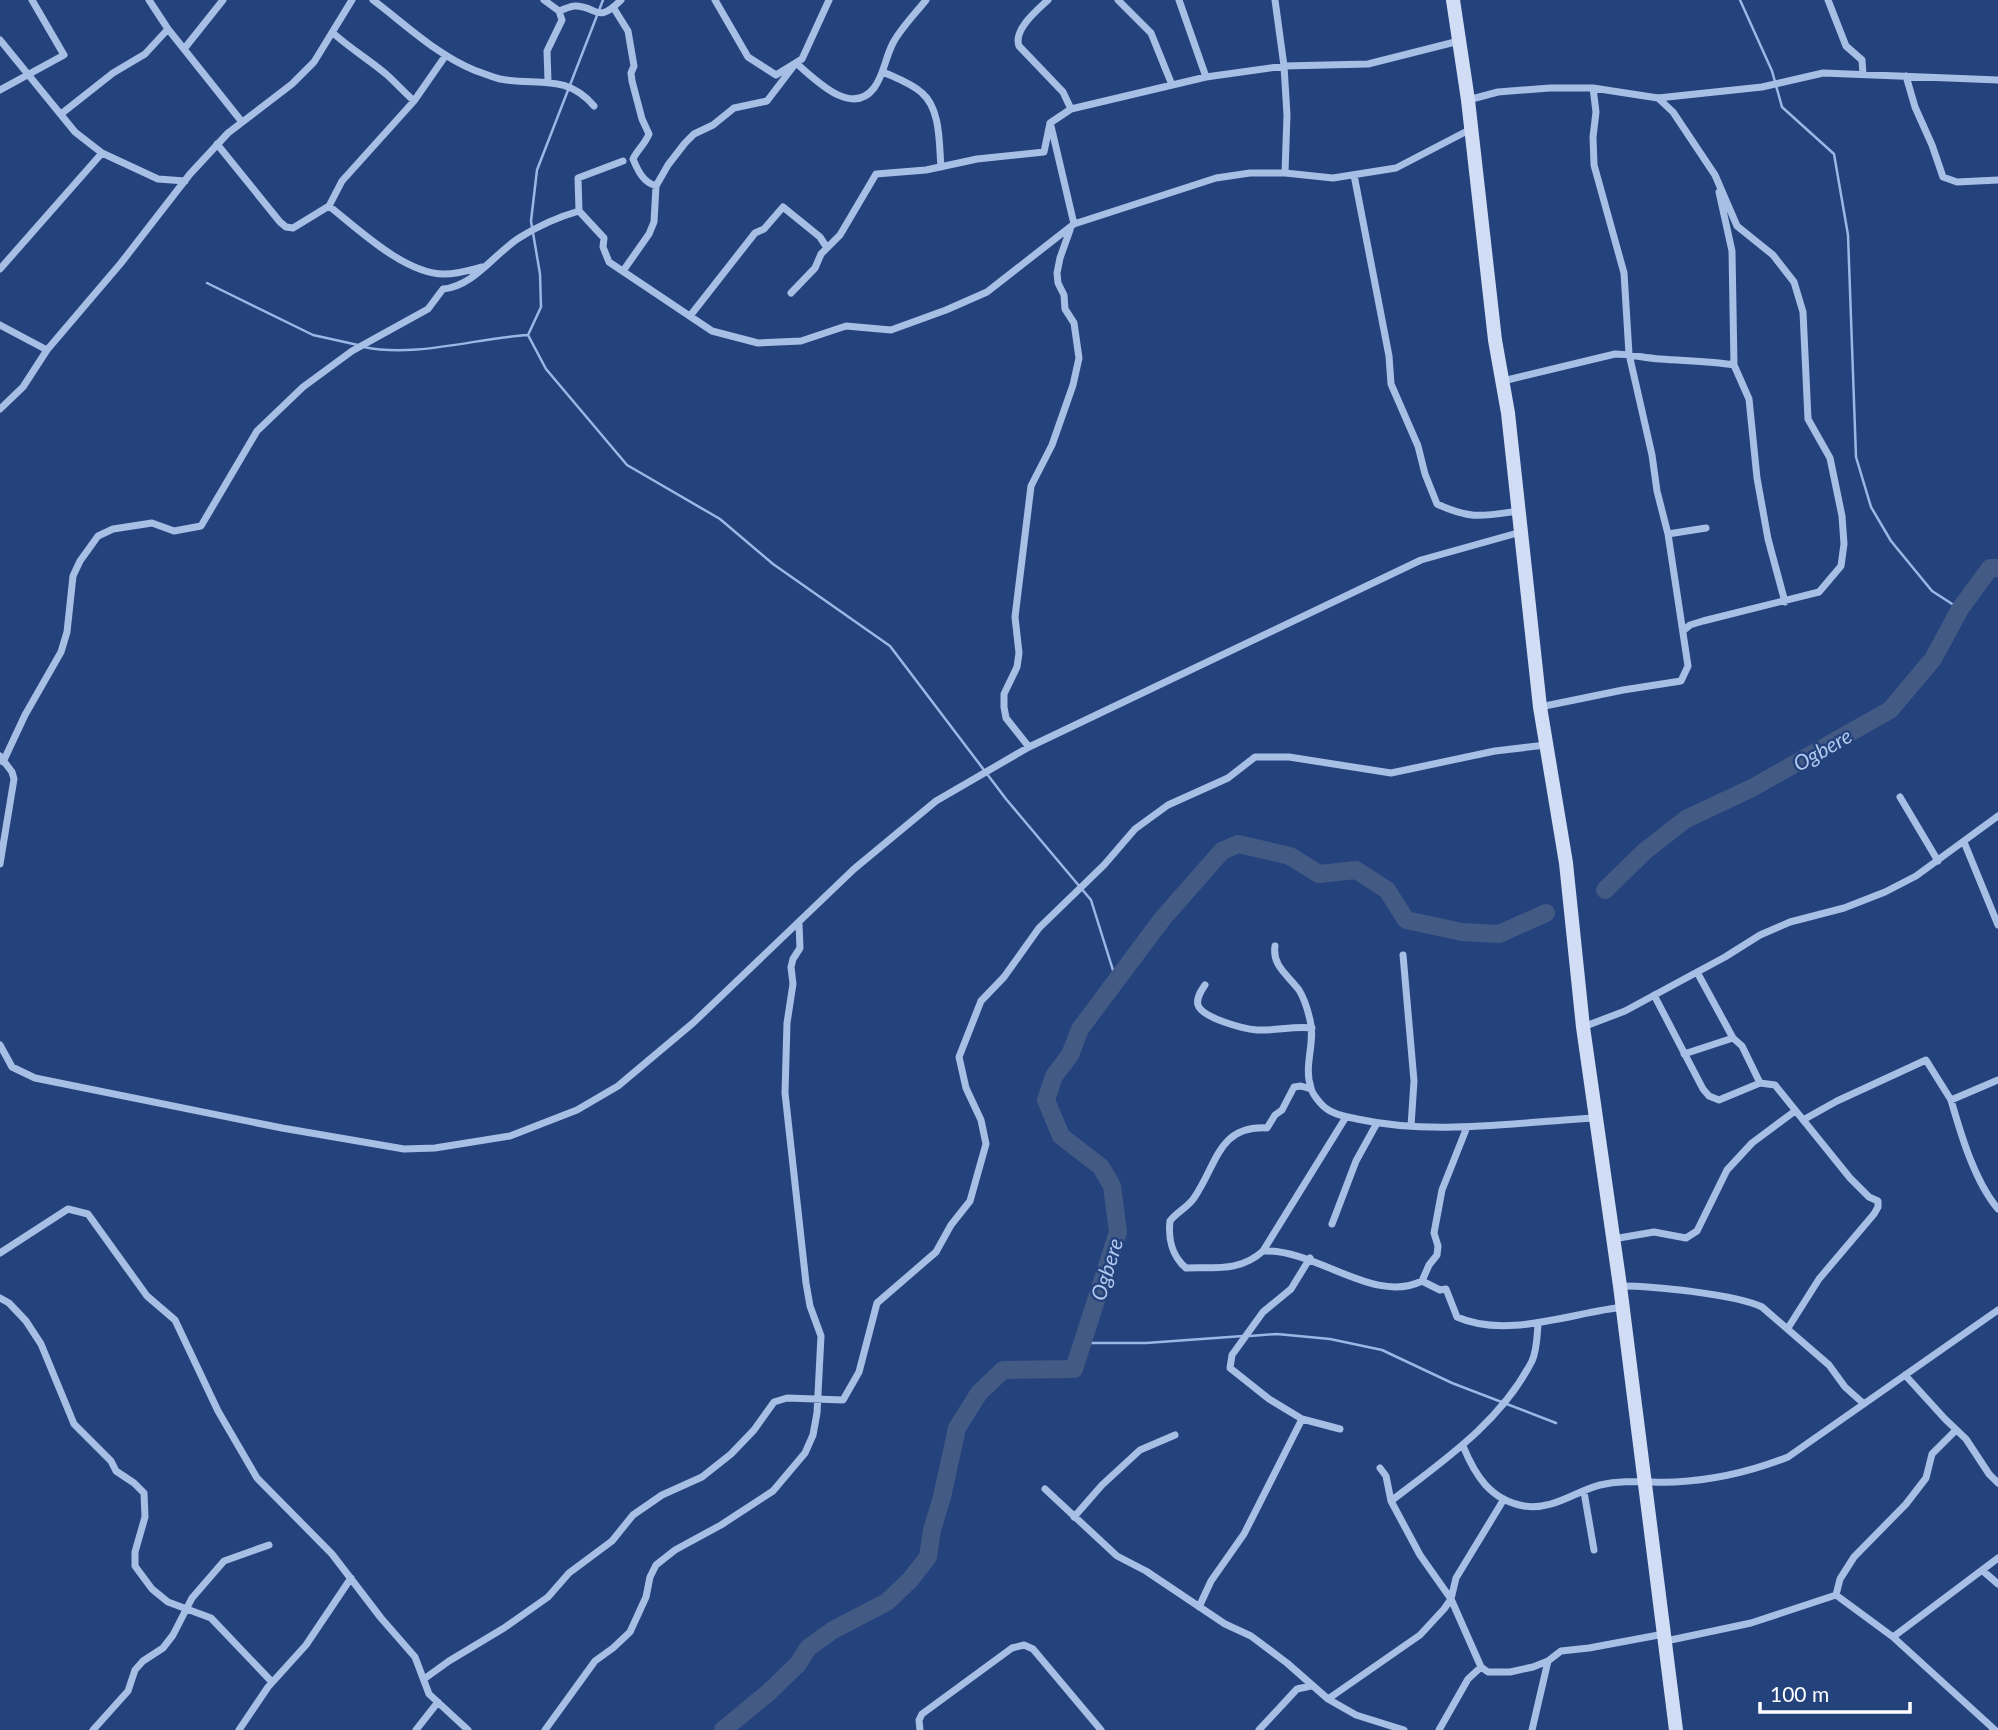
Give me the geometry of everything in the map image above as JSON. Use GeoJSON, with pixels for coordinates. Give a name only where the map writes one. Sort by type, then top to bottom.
{"type":"FeatureCollection","features":[{"type":"Feature","properties":{"kind":"main road"},"geometry":{"type":"LineString","coordinates":[[1453,0],[1522,532],[1539,707],[1566,863],[1583,1027],[1623,1307],[1676,1730]]}},
{"type":"Feature","properties":{"kind":"street"},"geometry":{"type":"LineString","coordinates":[[0,90],[64,55],[32,0]]}},
{"type":"Feature","properties":{"kind":"street"},"geometry":{"type":"LineString","coordinates":[[149,0],[168,29],[242,122]]}},
{"type":"Feature","properties":{"kind":"street"},"geometry":{"type":"LineString","coordinates":[[184,49],[223,0]]}},
{"type":"Feature","properties":{"kind":"street"},"geometry":{"type":"LineString","coordinates":[[0,409],[23,387],[47,350],[217,144],[292,84],[314,62],[352,0]]}},
{"type":"Feature","properties":{"kind":"street"},"geometry":{"type":"LineString","coordinates":[[373,0],[446,55],[473,70],[499,79],[548,81],[577,90],[594,106]]}},
{"type":"Feature","properties":{"kind":"street"},"geometry":{"type":"LineString","coordinates":[[544,0],[559,11],[561,25],[547,51],[548,81]]}},
{"type":"Feature","properties":{"kind":"street"},"geometry":{"type":"LineString","coordinates":[[559,11],[575,6],[598,14],[621,0]]}},
{"type":"Feature","properties":{"kind":"street"},"geometry":{"type":"LineString","coordinates":[[715,0],[748,57],[776,75],[802,59],[830,0]]}},
{"type":"Feature","properties":{"kind":"street"},"geometry":{"type":"LineString","coordinates":[[796,63],[830,92],[843,98],[864,96],[873,90],[883,72],[893,43],[926,0]]}},
{"type":"Feature","properties":{"kind":"street"},"geometry":{"type":"LineString","coordinates":[[1048,0],[1017,36],[1018,46],[1063,92],[1071,109]]}},
{"type":"Feature","properties":{"kind":"street"},"geometry":{"type":"LineString","coordinates":[[1118,0],[1151,33],[1172,85]]}},
{"type":"Feature","properties":{"kind":"street"},"geometry":{"type":"LineString","coordinates":[[1180,0],[1206,77]]}},
{"type":"Feature","properties":{"kind":"street"},"geometry":{"type":"LineString","coordinates":[[1275,0],[1284,66],[1287,115],[1285,173]]}},
{"type":"Feature","properties":{"kind":"street"},"geometry":{"type":"LineString","coordinates":[[1828,0],[1846,46],[1863,60],[1863,74]]}},
{"type":"Feature","properties":{"kind":"street"},"geometry":{"type":"LineString","coordinates":[[613,7],[628,31],[634,66],[632,81],[642,120],[649,134],[646,143],[637,150],[633,159],[642,177],[649,184],[656,186]]}},
{"type":"Feature","properties":{"kind":"street"},"geometry":{"type":"LineString","coordinates":[[61,114],[113,73],[145,54],[168,29]]}},
{"type":"Feature","properties":{"kind":"street"},"geometry":{"type":"LineString","coordinates":[[333,33],[355,53],[388,75],[394,84],[414,101]]}},
{"type":"Feature","properties":{"kind":"street"},"geometry":{"type":"LineString","coordinates":[[0,40],[75,132],[102,153],[158,179],[185,181]]}},
{"type":"Feature","properties":{"kind":"street"},"geometry":{"type":"LineString","coordinates":[[792,293],[815,268],[821,254],[840,235],[876,174],[926,170],[976,159],[1044,152],[1050,123],[1071,109],[1206,77],[1284,66],[1368,64],[1459,41]]}},
{"type":"Feature","properties":{"kind":"street"},"geometry":{"type":"LineString","coordinates":[[217,144],[286,228],[293,228],[329,206],[342,181],[414,101],[446,55]]}},
{"type":"Feature","properties":{"kind":"street"},"geometry":{"type":"LineString","coordinates":[[623,271],[654,222],[656,186],[668,165],[694,134],[713,125],[741,105],[757,105],[767,101],[796,63]]}},
{"type":"Feature","properties":{"kind":"street"},"geometry":{"type":"LineString","coordinates":[[883,72],[914,87],[928,100],[936,120],[941,167]]}},
{"type":"Feature","properties":{"kind":"street"},"geometry":{"type":"LineString","coordinates":[[1468,100],[1498,92],[1550,88],[1592,88],[1658,98],[1762,87],[1823,73],[1998,80]]}},
{"type":"Feature","properties":{"kind":"street"},"geometry":{"type":"LineString","coordinates":[[1906,76],[1915,107],[1943,177],[1957,182],[1998,180]]}},
{"type":"Feature","properties":{"kind":"street"},"geometry":{"type":"LineString","coordinates":[[1539,707],[1681,681],[1688,666],[1668,534],[1629,354],[1624,273],[1594,165],[1596,112],[1592,88]]}},
{"type":"Feature","properties":{"kind":"street"},"geometry":{"type":"LineString","coordinates":[[1658,98],[1673,113],[1716,174],[1737,226],[1773,255],[1794,282],[1803,312],[1808,419],[1830,458],[1842,516],[1844,544],[1841,566],[1819,592],[1703,621],[1684,630]]}},
{"type":"Feature","properties":{"kind":"street"},"geometry":{"type":"LineString","coordinates":[[1029,747],[1006,718],[1004,694],[1017,667],[1019,653],[1015,617],[1031,486],[1052,445],[1073,385],[1079,358],[1074,323],[1065,309],[1057,273],[1065,242],[1074,224],[1050,123]]}},
{"type":"Feature","properties":{"kind":"street"},"geometry":{"type":"LineString","coordinates":[[623,160],[578,178],[579,211],[604,238],[606,257],[712,331],[758,343],[801,341],[846,326],[891,330],[987,292],[1074,224],[1216,178],[1250,173],[1285,173],[1333,178],[1396,168],[1471,129]]}},
{"type":"Feature","properties":{"kind":"street"},"geometry":{"type":"LineString","coordinates":[[0,269],[102,153]]}},
{"type":"Feature","properties":{"kind":"street"},"geometry":{"type":"LineString","coordinates":[[1716,174],[1732,251],[1734,365],[1749,400],[1757,478],[1766,527],[1785,601]]}},
{"type":"Feature","properties":{"kind":"street"},"geometry":{"type":"LineString","coordinates":[[1354,175],[1389,356],[1391,384],[1418,446],[1437,504],[1463,515],[1486,516],[1519,511]]}},
{"type":"Feature","properties":{"kind":"street"},"geometry":{"type":"LineString","coordinates":[[329,206],[402,261],[425,271],[444,274],[485,266]]}},
{"type":"Feature","properties":{"kind":"street"},"geometry":{"type":"LineString","coordinates":[[690,316],[755,233],[764,229],[783,207],[820,237],[827,248]]}},
{"type":"Feature","properties":{"kind":"street"},"geometry":{"type":"LineString","coordinates":[[0,864],[13,789],[12,772],[1,759],[61,652],[73,576],[99,536],[113,529],[152,523],[174,531],[201,526],[257,431],[303,387],[352,351],[428,309],[443,289],[461,285],[519,238],[555,218],[579,211]]}},
{"type":"Feature","properties":{"kind":"street"},"geometry":{"type":"LineString","coordinates":[[0,325],[47,350]]}},
{"type":"Feature","properties":{"kind":"street"},"geometry":{"type":"LineString","coordinates":[[1503,381],[1580,361],[1629,354],[1734,365]]}},
{"type":"Feature","properties":{"kind":"street"},"geometry":{"type":"LineString","coordinates":[[1668,534],[1706,528]]}},
{"type":"Feature","properties":{"kind":"street"},"geometry":{"type":"LineString","coordinates":[[0,1045],[12,1067],[35,1078],[282,1128],[404,1149],[435,1148],[510,1136],[576,1110],[618,1086],[693,1023],[854,869],[936,802],[1029,747],[1421,561],[1522,532]]}},
{"type":"Feature","properties":{"kind":"street"},"geometry":{"type":"LineString","coordinates":[[424,1679],[548,1597],[569,1573],[612,1541],[633,1515],[662,1495],[702,1478],[754,1430],[774,1402],[787,1398],[843,1400],[859,1372],[877,1303],[936,1252],[951,1225],[970,1201],[986,1144],[981,1120],[966,1088],[959,1057],[981,1001],[1004,977],[1039,928],[1104,865],[1135,829],[1168,806],[1228,778],[1255,757],[1289,757],[1391,773],[1495,751],[1546,745]]}},
{"type":"Feature","properties":{"kind":"street"},"geometry":{"type":"LineString","coordinates":[[1900,797],[1938,861]]}},
{"type":"Feature","properties":{"kind":"street"},"geometry":{"type":"LineString","coordinates":[[1583,1027],[1625,1011],[1760,935],[1790,922],[1844,908],[1885,892],[1916,876],[1997,820]]}},
{"type":"Feature","properties":{"kind":"street"},"geometry":{"type":"LineString","coordinates":[[1964,842],[1998,925]]}},
{"type":"Feature","properties":{"kind":"street"},"geometry":{"type":"LineString","coordinates":[[545,1730],[594,1661],[630,1632],[646,1597],[650,1577],[656,1565],[675,1550],[721,1525],[773,1491],[805,1453],[813,1435],[821,1336],[810,1306],[806,1283],[785,1093],[787,1023],[793,984],[791,968],[800,948],[799,924]]}},
{"type":"Feature","properties":{"kind":"street"},"geometry":{"type":"LineString","coordinates":[[1275,946],[1274,956],[1279,967],[1300,992],[1312,1028],[1308,1061],[1311,1089],[1327,1109],[1377,1123],[1411,1126],[1466,1127],[1597,1118]]}},
{"type":"Feature","properties":{"kind":"street"},"geometry":{"type":"LineString","coordinates":[[1403,956],[1414,1081],[1411,1126]]}},
{"type":"Feature","properties":{"kind":"street"},"geometry":{"type":"LineString","coordinates":[[1697,972],[1733,1038],[1742,1046],[1760,1083]]}},
{"type":"Feature","properties":{"kind":"street"},"geometry":{"type":"LineString","coordinates":[[1205,985],[1199,995],[1202,1013],[1232,1025],[1259,1030],[1297,1026],[1312,1028]]}},
{"type":"Feature","properties":{"kind":"street"},"geometry":{"type":"LineString","coordinates":[[1654,995],[1709,1096],[1719,1100],[1760,1083],[1775,1085],[1850,1178],[1869,1197],[1878,1201],[1878,1207],[1819,1279],[1788,1328]]}},
{"type":"Feature","properties":{"kind":"street"},"geometry":{"type":"LineString","coordinates":[[1684,1054],[1733,1038]]}},
{"type":"Feature","properties":{"kind":"street"},"geometry":{"type":"LineString","coordinates":[[1803,1120],[1837,1101],[1926,1060],[1951,1100],[1959,1130],[1988,1198],[1998,1209]]}},
{"type":"Feature","properties":{"kind":"street"},"geometry":{"type":"LineString","coordinates":[[1951,1100],[1998,1080]]}},
{"type":"Feature","properties":{"kind":"street"},"geometry":{"type":"LineString","coordinates":[[1311,1089],[1294,1087],[1282,1110],[1275,1115],[1267,1128],[1251,1127],[1226,1141],[1192,1200],[1171,1221],[1169,1240],[1181,1264],[1186,1268],[1231,1268],[1253,1259],[1263,1251],[1346,1116]]}},
{"type":"Feature","properties":{"kind":"street"},"geometry":{"type":"LineString","coordinates":[[1613,1240],[1654,1232],[1686,1238],[1691,1236],[1697,1231],[1727,1170],[1752,1143],[1796,1111]]}},
{"type":"Feature","properties":{"kind":"street"},"geometry":{"type":"LineString","coordinates":[[1332,1224],[1356,1161],[1377,1123]]}},
{"type":"Feature","properties":{"kind":"street"},"geometry":{"type":"LineString","coordinates":[[1263,1251],[1276,1250],[1310,1258],[1381,1287],[1411,1287],[1422,1281],[1437,1255],[1438,1246],[1434,1233],[1442,1190],[1466,1127]]}},
{"type":"Feature","properties":{"kind":"street"},"geometry":{"type":"LineString","coordinates":[[0,1253],[68,1209],[88,1214],[147,1296],[175,1320],[218,1410],[257,1478],[332,1554],[415,1657],[429,1694],[468,1730]]}},
{"type":"Feature","properties":{"kind":"street"},"geometry":{"type":"LineString","coordinates":[[1310,1258],[1291,1289],[1263,1312],[1232,1355],[1230,1368],[1269,1399],[1302,1419],[1340,1429]]}},
{"type":"Feature","properties":{"kind":"street"},"geometry":{"type":"LineString","coordinates":[[1422,1281],[1440,1290],[1446,1289],[1454,1312],[1467,1321],[1481,1325],[1538,1324],[1592,1311],[1623,1307]]}},
{"type":"Feature","properties":{"kind":"street"},"geometry":{"type":"LineString","coordinates":[[1620,1286],[1752,1302],[1788,1328],[1829,1365],[1845,1387],[1864,1404]]}},
{"type":"Feature","properties":{"kind":"street"},"geometry":{"type":"LineString","coordinates":[[0,1298],[9,1303],[26,1321],[41,1344],[74,1424],[111,1461],[116,1471],[144,1493],[145,1517],[135,1552],[135,1566],[152,1589],[168,1602],[211,1618],[272,1682]]}},
{"type":"Feature","properties":{"kind":"street"},"geometry":{"type":"LineString","coordinates":[[1463,1446],[1473,1472],[1488,1488],[1504,1499],[1527,1507],[1553,1503],[1599,1485],[1644,1480],[1671,1482],[1709,1479],[1751,1472],[1788,1457],[1998,1310]]}},
{"type":"Feature","properties":{"kind":"street"},"geometry":{"type":"LineString","coordinates":[[1391,1501],[1463,1446],[1490,1419],[1532,1360],[1537,1345],[1538,1324]]}},
{"type":"Feature","properties":{"kind":"street"},"geometry":{"type":"LineString","coordinates":[[1905,1375],[1966,1439],[1998,1483]]}},
{"type":"Feature","properties":{"kind":"street"},"geometry":{"type":"LineString","coordinates":[[1199,1607],[1211,1581],[1244,1534],[1302,1419]]}},
{"type":"Feature","properties":{"kind":"street"},"geometry":{"type":"LineString","coordinates":[[1836,1595],[1840,1578],[1854,1557],[1906,1504],[1926,1478],[1932,1454],[1956,1430]]}},
{"type":"Feature","properties":{"kind":"street"},"geometry":{"type":"LineString","coordinates":[[1074,1517],[1102,1485],[1140,1450],[1175,1435]]}},
{"type":"Feature","properties":{"kind":"street"},"geometry":{"type":"LineString","coordinates":[[1380,1468],[1386,1476],[1391,1501],[1420,1555],[1451,1599],[1481,1667],[1488,1672],[1510,1672],[1533,1667],[1548,1661],[1561,1651],[1751,1623],[1836,1595]]}},
{"type":"Feature","properties":{"kind":"street"},"geometry":{"type":"LineString","coordinates":[[1045,1489],[1117,1556],[1146,1571],[1226,1624],[1251,1636],[1328,1699],[1356,1715],[1404,1730]]}},
{"type":"Feature","properties":{"kind":"street"},"geometry":{"type":"LineString","coordinates":[[1584,1492],[1594,1550]]}},
{"type":"Feature","properties":{"kind":"street"},"geometry":{"type":"LineString","coordinates":[[1328,1699],[1420,1635],[1451,1599],[1456,1578],[1504,1499]]}},
{"type":"Feature","properties":{"kind":"street"},"geometry":{"type":"LineString","coordinates":[[93,1730],[128,1691],[135,1670],[143,1661],[163,1648],[173,1635],[202,1584],[224,1561],[269,1545]]}},
{"type":"Feature","properties":{"kind":"street"},"geometry":{"type":"LineString","coordinates":[[1893,1637],[1998,1558]]}},
{"type":"Feature","properties":{"kind":"street"},"geometry":{"type":"LineString","coordinates":[[1983,1571],[1998,1584]]}},
{"type":"Feature","properties":{"kind":"street"},"geometry":{"type":"LineString","coordinates":[[239,1730],[272,1682],[306,1645],[351,1578]]}},
{"type":"Feature","properties":{"kind":"street"},"geometry":{"type":"LineString","coordinates":[[1836,1595],[1893,1637],[1995,1730]]}},
{"type":"Feature","properties":{"kind":"street"},"geometry":{"type":"LineString","coordinates":[[920,1730],[919,1720],[922,1714],[1012,1648],[1024,1645],[1033,1649],[1101,1730]]}},
{"type":"Feature","properties":{"kind":"street"},"geometry":{"type":"LineString","coordinates":[[1532,1730],[1548,1661]]}},
{"type":"Feature","properties":{"kind":"street"},"geometry":{"type":"LineString","coordinates":[[1439,1730],[1468,1679],[1481,1667]]}},
{"type":"Feature","properties":{"kind":"street"},"geometry":{"type":"LineString","coordinates":[[1259,1730],[1297,1689],[1311,1686]]}},
{"type":"Feature","properties":{"kind":"street"},"geometry":{"type":"LineString","coordinates":[[416,1730],[438,1702]]}},
{"type":"Feature","properties":{"kind":"waterway"},"geometry":{"type":"LineString","coordinates":[[528,335],[541,307],[540,274],[531,221],[537,170],[603,0]]}},
{"type":"Feature","properties":{"kind":"waterway"},"geometry":{"type":"LineString","coordinates":[[1740,0],[1772,71],[1782,107],[1834,154],[1848,235],[1856,457],[1871,507],[1891,541],[1932,591],[1960,609]]}},
{"type":"Feature","properties":{"kind":"waterway"},"geometry":{"type":"LineString","coordinates":[[207,283],[313,335],[358,345]]}},
{"type":"Feature","properties":{"kind":"waterway"},"geometry":{"type":"LineString","coordinates":[[528,335],[546,369],[627,465],[720,519],[773,564],[890,646],[1006,799],[1091,900],[1117,983]]}},
{"type":"Feature","properties":{"kind":"waterway"},"geometry":{"type":"LineString","coordinates":[[364,347],[384,350],[425,349],[528,335]]}},
{"type":"Feature","properties":{"kind":"waterway","name":"Ogbere"},"geometry":{"type":"LineString","coordinates":[[1605,890],[1645,851],[1686,819],[1752,788],[1890,710],[1933,659],[1960,609],[1990,568],[1998,568]]}},
{"type":"Feature","properties":{"kind":"waterway","name":"Ogbere"},"geometry":{"type":"LineString","coordinates":[[723,1730],[769,1692],[798,1664],[808,1648],[833,1630],[887,1602],[910,1580],[928,1557],[957,1428],[979,1393],[1003,1370],[1074,1369],[1118,1232],[1112,1186],[1101,1167],[1061,1136],[1046,1100],[1054,1076],[1070,1055],[1080,1029],[1163,918],[1222,851],[1238,844],[1290,856],[1319,874],[1356,870],[1387,890],[1406,920],[1462,932],[1499,934],[1546,913]]}},
{"type":"Feature","properties":{"kind":"waterway"},"geometry":{"type":"LineString","coordinates":[[1250,1336],[1277,1334],[1330,1339],[1382,1350],[1452,1383],[1556,1423]]}},
{"type":"Feature","properties":{"kind":"waterway"},"geometry":{"type":"LineString","coordinates":[[1084,1343],[1146,1343],[1243,1336]]}}]}
